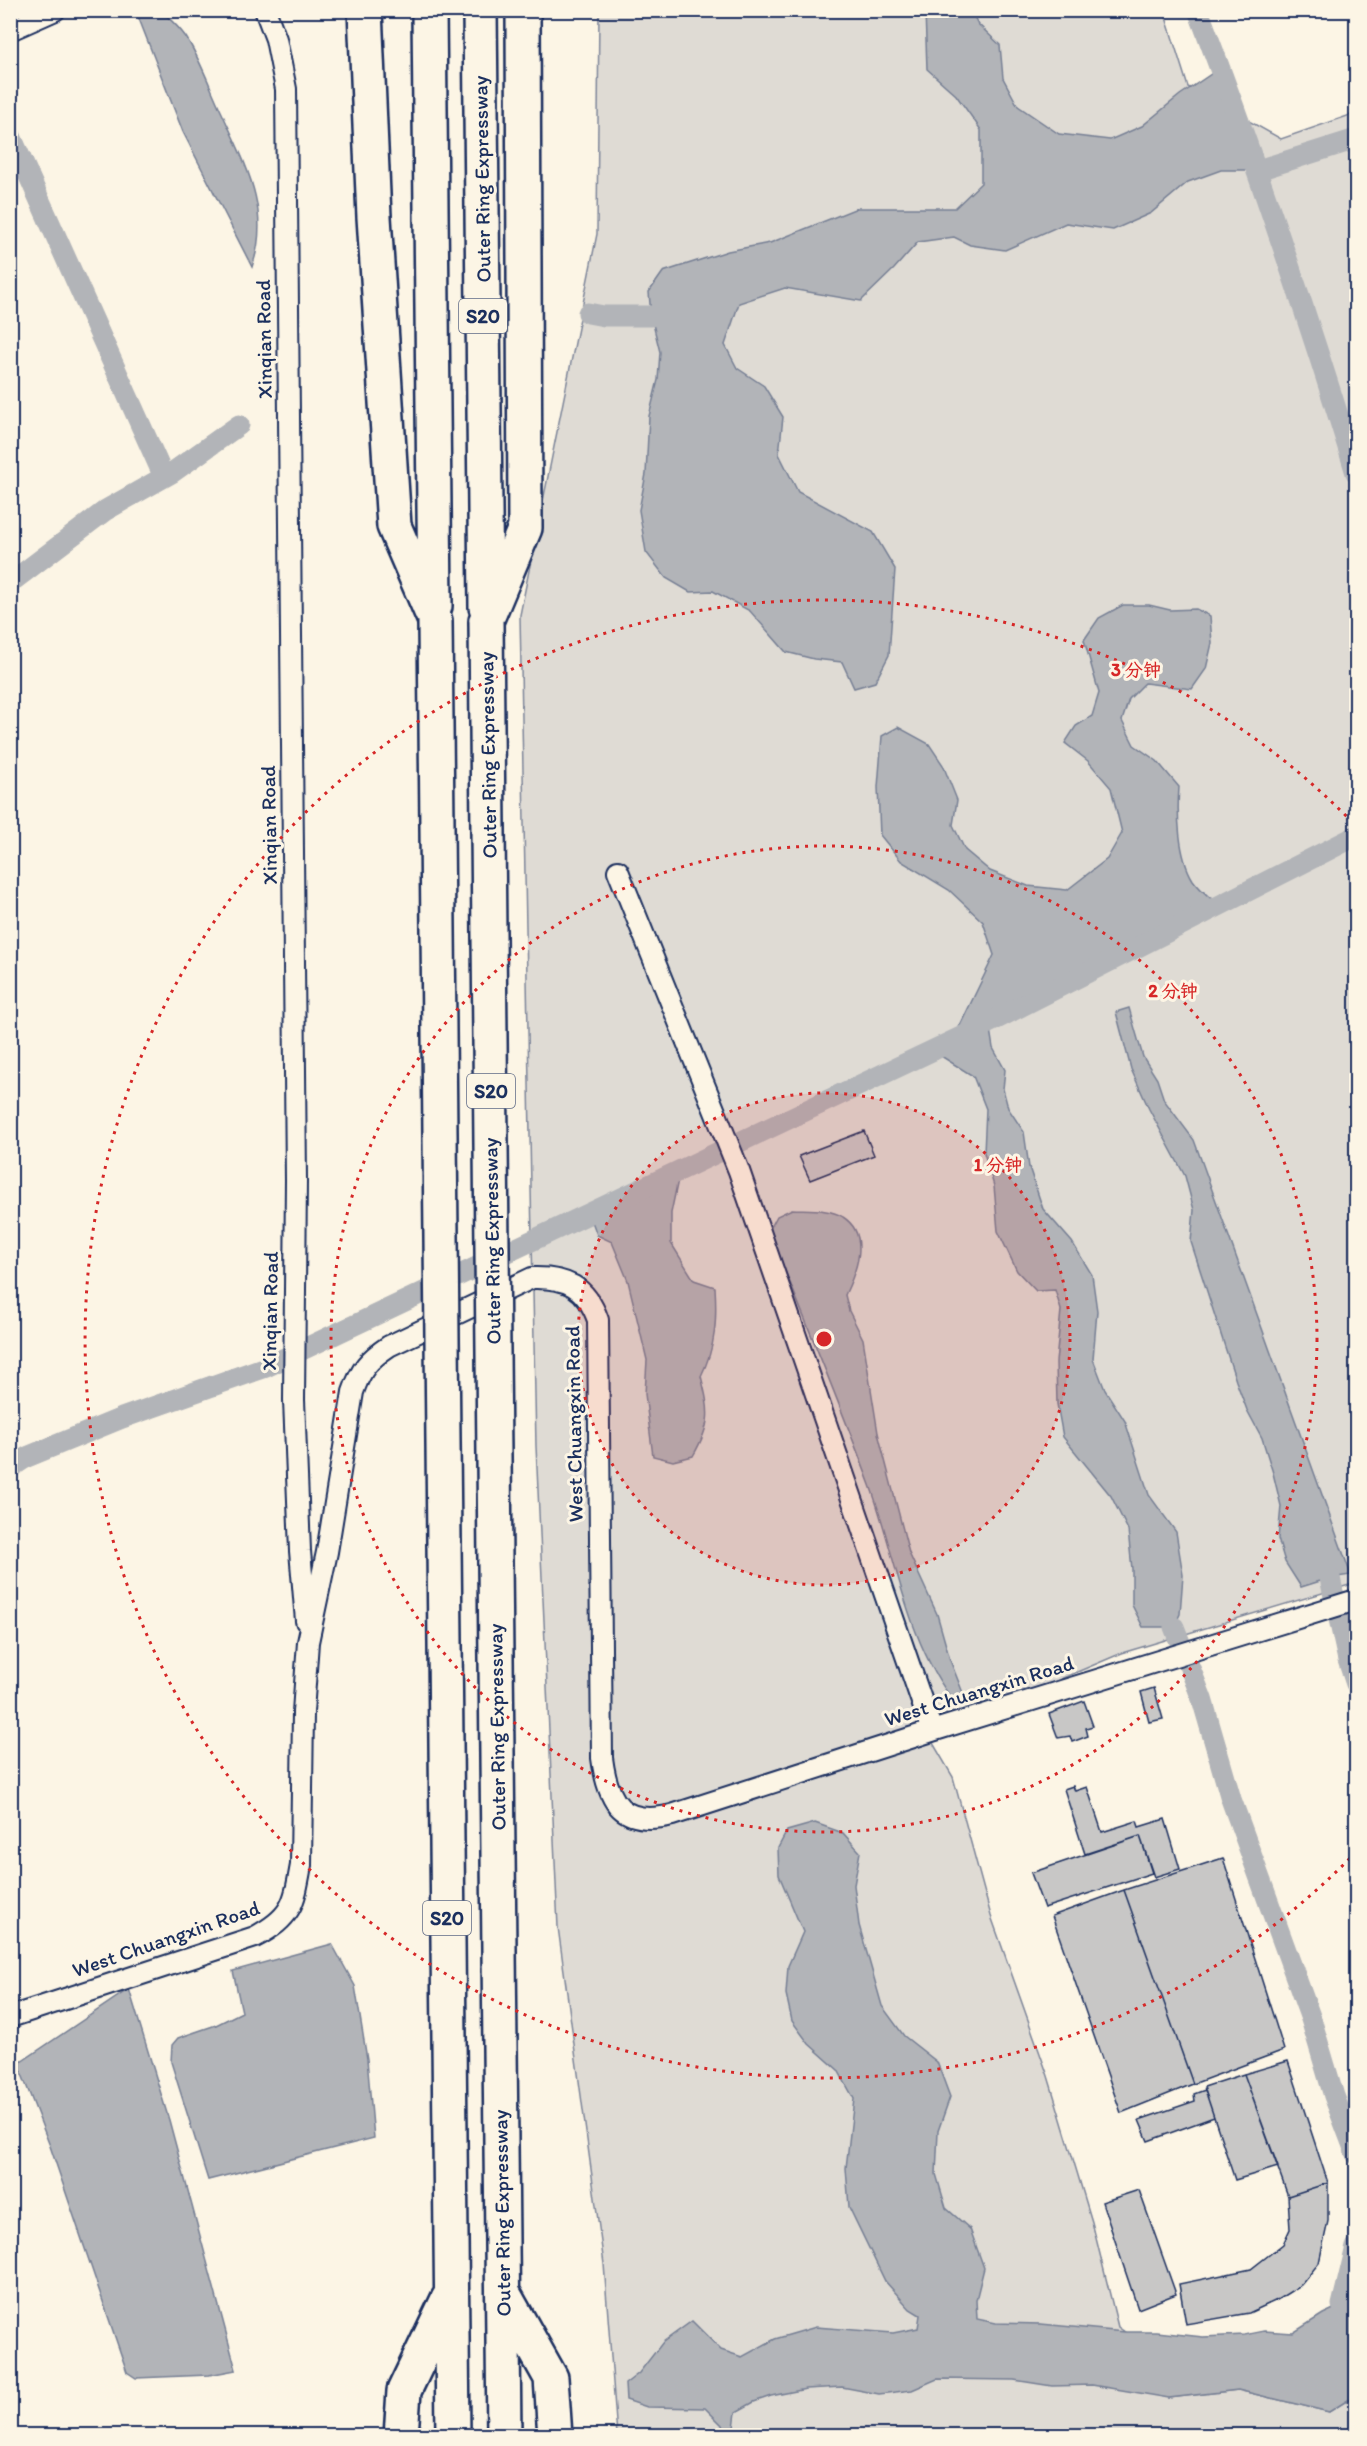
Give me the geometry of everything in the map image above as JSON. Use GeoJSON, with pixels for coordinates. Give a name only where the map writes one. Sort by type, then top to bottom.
{"type":"FeatureCollection","features":[{"type":"Feature","properties":{"kind":"highway"},"geometry":{"type":"LineString","coordinates":[[365,10],[374,217],[394,526],[435,621]]}},
{"type":"Feature","properties":{"kind":"highway","name":"S20"},"geometry":{"type":"LineString","coordinates":[[429,10],[453,2436]]}},
{"type":"Feature","properties":{"kind":"highway","name":"Outer Ring Expressway"},"geometry":{"type":"LineString","coordinates":[[480,10],[504,2436]]}},
{"type":"Feature","properties":{"kind":"highway"},"geometry":{"type":"LineString","coordinates":[[486,621],[525,528],[523,10]]}},
{"type":"Feature","properties":{"kind":"highway"},"geometry":{"type":"LineString","coordinates":[[401,2436],[404,2391],[451,2292]]}},
{"type":"Feature","properties":{"kind":"highway"},"geometry":{"type":"LineString","coordinates":[[503,2292],[551,2378],[555,2436]]}},
{"type":"Feature","properties":{"kind":"street"},"geometry":{"type":"LineString","coordinates":[[11,28],[56,10]]}},
{"type":"Feature","properties":{"kind":"street","name":"Xinqian Road"},"geometry":{"type":"LineString","coordinates":[[265,10],[276,39],[286,89],[296,1180],[294,1400],[300,1551],[308,1642]]}},
{"type":"Feature","properties":{"kind":"street"},"geometry":{"type":"LineString","coordinates":[[618,871],[739,1171],[932,1731]]}},
{"type":"Feature","properties":{"kind":"street","name":"West Chuangxin Road"},"geometry":{"type":"LineString","coordinates":[[10,2016],[255,1937],[277,1926],[289,1910],[297,1890],[301,1865],[303,1712],[308,1642],[327,1552],[353,1392],[360,1372],[374,1357],[389,1346],[532,1278],[550,1278],[567,1282],[581,1290],[593,1305],[598,1320],[602,1758],[606,1783],[614,1802],[626,1813],[640,1819],[654,1819],[1356,1600]]}},
{"type":"Feature","properties":{"kind":"shaded area"},"geometry":{"type":"Polygon","coordinates":[[[136,11],[162,11],[180,29],[194,50],[247,169],[253,188],[259,226],[252,267],[183,132],[136,11]]]}},
{"type":"Feature","properties":{"kind":"shaded area"},"geometry":{"type":"Polygon","coordinates":[[[599,11],[1164,11],[1188,87],[1281,139],[1356,113],[1356,1583],[1122,1653],[930,1738],[953,1777],[991,1916],[1048,2076],[1092,2222],[1118,2327],[1125,2332],[1169,2398],[1238,2390],[1329,2412],[1356,2395],[1356,2435],[617,2435],[604,2264],[558,1927],[536,1446],[520,615],[597,234],[599,11]]]}},
{"type":"Feature","properties":{"kind":"shaded area"},"geometry":{"type":"Polygon","coordinates":[[[925,11],[971,11],[978,24],[1000,45],[1003,78],[1018,106],[1059,134],[1110,140],[1142,126],[1180,95],[1220,68],[1258,170],[1221,170],[1188,182],[1151,213],[1113,230],[1066,223],[1005,250],[970,245],[954,237],[918,242],[861,301],[785,288],[739,303],[725,345],[737,368],[764,386],[783,417],[779,454],[798,492],[873,532],[895,569],[889,655],[875,682],[854,688],[842,662],[814,659],[786,652],[750,611],[713,591],[690,592],[666,578],[646,552],[639,510],[646,474],[649,416],[658,380],[660,352],[651,316],[649,292],[663,272],[728,251],[770,243],[857,208],[955,208],[981,183],[981,130],[956,95],[927,69],[925,11]]]}},
{"type":"Feature","properties":{"kind":"shaded area"},"geometry":{"type":"Polygon","coordinates":[[[1123,605],[1149,605],[1170,610],[1196,609],[1210,616],[1212,643],[1206,669],[1192,689],[1145,683],[1129,699],[1122,721],[1134,745],[1157,761],[1179,787],[1178,810],[1184,859],[1193,880],[1220,907],[989,1023],[993,1048],[1005,1070],[1003,1089],[1008,1108],[1024,1132],[1029,1167],[1043,1209],[1072,1242],[1092,1275],[1097,1311],[1093,1359],[1105,1390],[1125,1421],[1149,1495],[1176,1532],[1183,1575],[1180,1614],[1174,1627],[1143,1627],[1132,1605],[1132,1569],[1128,1530],[1111,1496],[1063,1437],[1057,1404],[1056,1362],[1061,1310],[1055,1290],[1036,1291],[1017,1271],[998,1231],[994,1186],[984,1153],[986,1109],[973,1076],[933,1051],[952,1042],[994,955],[983,922],[949,890],[901,861],[880,835],[878,787],[882,736],[898,727],[929,744],[943,765],[957,800],[953,825],[965,850],[990,871],[1028,886],[1067,890],[1107,859],[1122,833],[1111,788],[1088,761],[1065,743],[1076,726],[1092,716],[1099,693],[1084,640],[1099,618],[1123,605]]]}},
{"type":"Feature","properties":{"kind":"shaded area"},"geometry":{"type":"Polygon","coordinates":[[[1129,1008],[1143,1057],[1157,1079],[1164,1100],[1194,1140],[1351,1575],[1330,1578],[1301,1587],[1285,1562],[1278,1539],[1281,1506],[1273,1473],[1262,1438],[1247,1410],[1236,1381],[1191,1242],[1194,1210],[1185,1176],[1149,1109],[1131,1069],[1116,1012],[1129,1008]]]}},
{"type":"Feature","properties":{"kind":"shaded area"},"geometry":{"type":"Polygon","coordinates":[[[680,1170],[671,1213],[671,1243],[694,1280],[715,1287],[716,1310],[713,1343],[701,1376],[708,1417],[704,1435],[693,1456],[673,1461],[653,1456],[645,1394],[647,1360],[628,1281],[612,1242],[597,1235],[589,1213],[680,1170]]]}},
{"type":"Feature","properties":{"kind":"shaded area"},"geometry":{"type":"Polygon","coordinates":[[[792,1209],[818,1210],[838,1214],[852,1225],[857,1234],[859,1254],[857,1265],[845,1295],[849,1311],[863,1339],[878,1433],[909,1553],[937,1614],[950,1660],[967,1703],[956,1704],[939,1680],[914,1627],[870,1485],[769,1231],[777,1216],[792,1209]]]}},
{"type":"Feature","properties":{"kind":"shaded area"},"geometry":{"type":"Polygon","coordinates":[[[815,1823],[843,1833],[860,1852],[854,1885],[859,1925],[882,2006],[904,2036],[937,2062],[950,2097],[938,2131],[936,2174],[946,2208],[970,2229],[984,2268],[976,2300],[977,2319],[996,2323],[1041,2324],[1203,2337],[1244,2335],[1264,2331],[1293,2333],[1342,2305],[1356,2310],[1356,2395],[1329,2412],[1238,2390],[1169,2398],[1092,2385],[1052,2386],[1014,2380],[937,2379],[912,2390],[879,2394],[842,2387],[806,2389],[771,2396],[736,2412],[734,2428],[737,2436],[727,2435],[722,2425],[705,2408],[647,2407],[626,2400],[625,2384],[639,2373],[663,2342],[692,2321],[721,2350],[742,2357],[775,2339],[816,2327],[893,2333],[918,2328],[920,2315],[910,2309],[885,2281],[849,2207],[846,2168],[854,2099],[838,2070],[809,2044],[792,2021],[786,1994],[788,1966],[803,1932],[779,1875],[778,1848],[787,1831],[815,1823]]]}},
{"type":"Feature","properties":{"kind":"shaded area"},"geometry":{"type":"Polygon","coordinates":[[[332,1944],[355,1986],[367,2059],[374,2138],[208,2180],[171,2062],[172,2045],[178,2038],[216,2025],[242,2012],[233,1971],[332,1944]]]}},
{"type":"Feature","properties":{"kind":"shaded area"},"geometry":{"type":"Polygon","coordinates":[[[129,1989],[169,2120],[236,2370],[209,2375],[136,2378],[127,2372],[50,2146],[18,2064],[129,1989]]]}},
{"type":"Feature","properties":{"kind":"building"},"geometry":{"type":"Polygon","coordinates":[[[864,1131],[874,1155],[810,1180],[799,1156],[864,1131]]]}},
{"type":"Feature","properties":{"kind":"building"},"geometry":{"type":"Polygon","coordinates":[[[1154,1688],[1163,1719],[1149,1722],[1141,1692],[1154,1688]]]}},
{"type":"Feature","properties":{"kind":"building"},"geometry":{"type":"Polygon","coordinates":[[[1084,1701],[1093,1726],[1086,1728],[1088,1736],[1072,1742],[1070,1736],[1058,1738],[1049,1714],[1084,1701]]]}},
{"type":"Feature","properties":{"kind":"building"},"geometry":{"type":"Polygon","coordinates":[[[1073,1786],[1075,1791],[1087,1787],[1102,1832],[1137,1821],[1139,1827],[1165,1819],[1180,1869],[1154,1877],[1140,1836],[1085,1854],[1064,1789],[1073,1786]]]}},
{"type":"Feature","properties":{"kind":"building"},"geometry":{"type":"Polygon","coordinates":[[[1140,1836],[1152,1873],[1044,1908],[1031,1873],[1140,1836]]]}},
{"type":"Feature","properties":{"kind":"building"},"geometry":{"type":"Polygon","coordinates":[[[1223,1858],[1284,2050],[1193,2084],[1124,1890],[1223,1858]]]}},
{"type":"Feature","properties":{"kind":"building"},"geometry":{"type":"Polygon","coordinates":[[[1124,1890],[1193,2084],[1121,2113],[1052,1916],[1124,1890]]]}},
{"type":"Feature","properties":{"kind":"building"},"geometry":{"type":"Polygon","coordinates":[[[1288,2061],[1328,2183],[1288,2196],[1244,2074],[1288,2061]]]}},
{"type":"Feature","properties":{"kind":"building"},"geometry":{"type":"Polygon","coordinates":[[[1244,2074],[1278,2167],[1235,2180],[1204,2087],[1244,2074]]]}},
{"type":"Feature","properties":{"kind":"building"},"geometry":{"type":"Polygon","coordinates":[[[1205,2090],[1214,2117],[1148,2141],[1139,2120],[1195,2101],[1194,2094],[1205,2090]]]}},
{"type":"Feature","properties":{"kind":"building"},"geometry":{"type":"Polygon","coordinates":[[[1328,2183],[1328,2221],[1319,2263],[1301,2285],[1277,2300],[1249,2313],[1186,2324],[1179,2284],[1251,2269],[1283,2244],[1290,2229],[1288,2196],[1328,2183]]]}},
{"type":"Feature","properties":{"kind":"building"},"geometry":{"type":"Polygon","coordinates":[[[1139,2190],[1176,2294],[1138,2309],[1102,2202],[1139,2190]]]}},
{"type":"Feature","properties":{"kind":"waterway"},"geometry":{"type":"LineString","coordinates":[[1198,10],[1281,240],[1356,473]]}},
{"type":"Feature","properties":{"kind":"waterway"},"geometry":{"type":"LineString","coordinates":[[10,134],[164,477]]}},
{"type":"Feature","properties":{"kind":"waterway"},"geometry":{"type":"LineString","coordinates":[[1258,170],[1356,139]]}},
{"type":"Feature","properties":{"kind":"waterway"},"geometry":{"type":"LineString","coordinates":[[588,313],[604,316],[651,316]]}},
{"type":"Feature","properties":{"kind":"waterway"},"geometry":{"type":"LineString","coordinates":[[10,583],[106,510],[173,472],[239,425]]}},
{"type":"Feature","properties":{"kind":"waterway"},"geometry":{"type":"LineString","coordinates":[[10,1468],[27,1457],[122,1418],[266,1367],[963,1036],[1356,836]]}},
{"type":"Feature","properties":{"kind":"waterway"},"geometry":{"type":"LineString","coordinates":[[1330,1578],[1348,1660],[1356,1684]]}},
{"type":"Feature","properties":{"kind":"waterway"},"geometry":{"type":"LineString","coordinates":[[1174,1627],[1202,1699],[1231,1799],[1311,2019],[1334,2096],[1356,2154]]}},
{"type":"Feature","properties":{"kind":"waterway"},"geometry":{"type":"LineString","coordinates":[[1342,2305],[1356,2247]]}}]}
